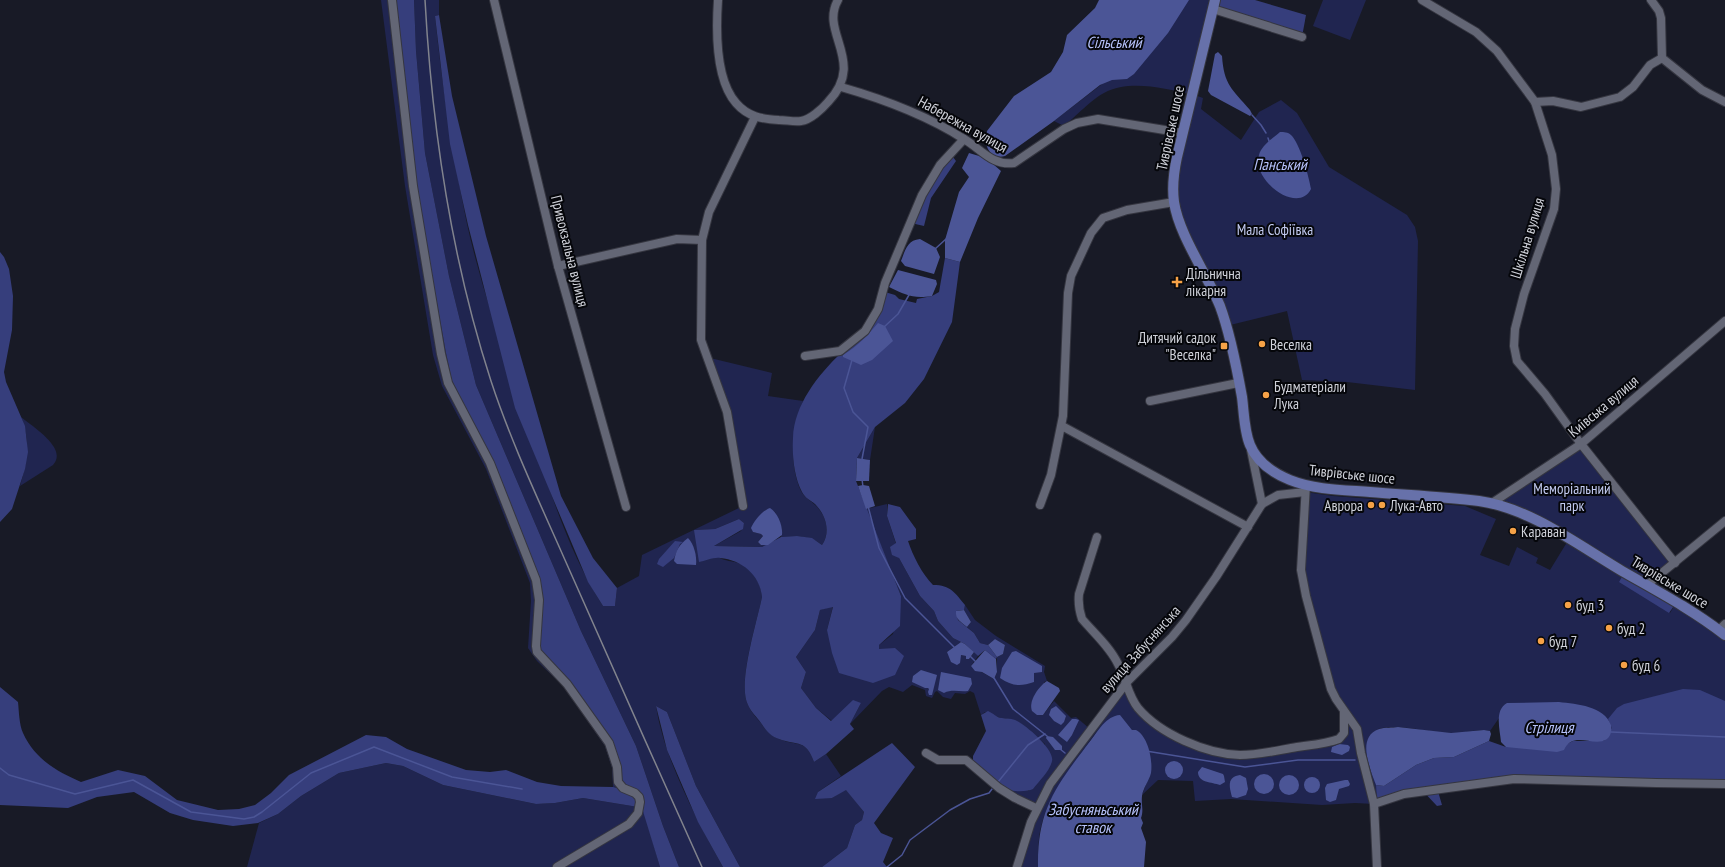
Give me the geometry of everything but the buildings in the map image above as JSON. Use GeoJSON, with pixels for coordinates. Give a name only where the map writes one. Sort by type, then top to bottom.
{"type":"FeatureCollection","features":[{"type":"Feature","properties":{"kind":"main road","name":"Тиврівське шосе"},"geometry":{"type":"LineString","coordinates":[[1214,5],[1175,169],[1174,202],[1181,226],[1221,310],[1238,382],[1250,445],[1259,459],[1270,470],[1306,488],[1492,503],[1514,510],[1542,524],[1723,630]]}},
{"type":"Feature","properties":{"kind":"street"},"geometry":{"type":"LineString","coordinates":[[392,0],[413,186],[441,354],[448,383],[490,463],[536,580],[538,600],[537,652],[567,684],[609,743],[617,767],[618,782],[623,788],[635,793],[640,802],[638,813],[629,824],[557,867]]}},
{"type":"Feature","properties":{"kind":"street","name":"Привокзальна вулиця"},"geometry":{"type":"LineString","coordinates":[[494,0],[558,266],[626,507]]}},
{"type":"Feature","properties":{"kind":"street"},"geometry":{"type":"LineString","coordinates":[[718,0],[717,43],[723,78],[728,94],[736,104],[755,117],[802,121],[824,106],[841,87],[844,59],[832,16],[838,0]]}},
{"type":"Feature","properties":{"kind":"street"},"geometry":{"type":"LineString","coordinates":[[1425,2],[1436,0]]}},
{"type":"Feature","properties":{"kind":"street"},"geometry":{"type":"LineString","coordinates":[[1651,0],[1659,11],[1661,18],[1662,58],[1702,90],[1725,102]]}},
{"type":"Feature","properties":{"kind":"street","name":"Шкільна вулиця"},"geometry":{"type":"LineString","coordinates":[[1425,2],[1476,32],[1492,46],[1512,70],[1536,102],[1552,155],[1556,189],[1554,209],[1524,294],[1515,330],[1514,346],[1517,361],[1545,394],[1581,444],[1674,563]]}},
{"type":"Feature","properties":{"kind":"street"},"geometry":{"type":"LineString","coordinates":[[1214,5],[1302,37]]}},
{"type":"Feature","properties":{"kind":"street"},"geometry":{"type":"LineString","coordinates":[[1536,102],[1550,101],[1581,107],[1620,97],[1633,87],[1650,65],[1662,58]]}},
{"type":"Feature","properties":{"kind":"street","name":"Набережна вулиця"},"geometry":{"type":"LineString","coordinates":[[841,87],[910,110],[964,139],[998,163],[1005,164],[1014,163],[1064,129],[1077,123],[1098,119],[1183,133]]}},
{"type":"Feature","properties":{"kind":"street"},"geometry":{"type":"LineString","coordinates":[[743,506],[727,412],[701,340],[702,240],[709,212],[755,117]]}},
{"type":"Feature","properties":{"kind":"street"},"geometry":{"type":"LineString","coordinates":[[805,356],[840,350],[865,331],[878,309],[885,282],[922,195],[940,165],[964,139]]}},
{"type":"Feature","properties":{"kind":"street"},"geometry":{"type":"LineString","coordinates":[[1040,504],[1051,475],[1062,426],[1065,403],[1069,283],[1091,233],[1099,222],[1107,216],[1127,210],[1174,202]]}},
{"type":"Feature","properties":{"kind":"street"},"geometry":{"type":"LineString","coordinates":[[558,266],[677,239],[702,240]]}},
{"type":"Feature","properties":{"kind":"street","name":"Київська вулиця"},"geometry":{"type":"LineString","coordinates":[[1492,503],[1581,444],[1725,321]]}},
{"type":"Feature","properties":{"kind":"street"},"geometry":{"type":"LineString","coordinates":[[1150,401],[1238,382]]}},
{"type":"Feature","properties":{"kind":"street"},"geometry":{"type":"LineString","coordinates":[[1062,426],[1248,527]]}},
{"type":"Feature","properties":{"kind":"street"},"geometry":{"type":"LineString","coordinates":[[1250,445],[1262,504],[1278,495],[1306,488],[1300,562],[1303,587],[1331,689],[1344,712],[1357,728],[1361,753],[1374,804],[1376,867]]}},
{"type":"Feature","properties":{"kind":"street","name":"вулиця Забуснянська"},"geometry":{"type":"LineString","coordinates":[[1017,867],[1036,808],[1054,776],[1127,682],[1172,637],[1186,620],[1262,504]]}},
{"type":"Feature","properties":{"kind":"street"},"geometry":{"type":"LineString","coordinates":[[1647,585],[1725,521]]}},
{"type":"Feature","properties":{"kind":"street"},"geometry":{"type":"LineString","coordinates":[[1097,537],[1084,574],[1079,594],[1079,608],[1082,619],[1114,657],[1127,682],[1130,693],[1136,705],[1158,726],[1198,746],[1230,754],[1249,754],[1335,741],[1342,737],[1344,733],[1344,712]]}},
{"type":"Feature","properties":{"kind":"street"},"geometry":{"type":"LineString","coordinates":[[926,753],[938,760],[966,760],[999,788],[1036,808]]}},
{"type":"Feature","properties":{"kind":"street"},"geometry":{"type":"LineString","coordinates":[[1374,804],[1404,794],[1514,779],[1656,784],[1725,784]]}},
{"type":"Feature","properties":{"kind":"green space"},"geometry":{"type":"Polygon","coordinates":[[[381,0],[395,0],[452,381],[494,462],[610,742],[645,815],[660,867],[247,867],[259,823],[278,814],[301,796],[339,773],[386,763],[403,766],[443,785],[536,804],[555,803],[583,798],[638,807],[622,789],[613,787],[612,768],[605,746],[564,687],[537,661],[528,648],[531,601],[530,583],[486,469],[442,386],[433,355],[405,186],[381,0]]]}},
{"type":"Feature","properties":{"kind":"green space"},"geometry":{"type":"Polygon","coordinates":[[[414,0],[439,0],[439,15],[435,16],[445,94],[462,198],[473,249],[503,349],[560,517],[590,585],[603,606],[615,606],[617,588],[639,576],[642,555],[743,506],[730,425],[706,357],[772,373],[768,396],[803,401],[793,446],[794,469],[802,493],[822,513],[826,523],[826,535],[822,545],[813,539],[808,538],[797,536],[781,537],[782,530],[775,512],[766,510],[752,526],[753,532],[763,536],[758,542],[761,545],[768,545],[762,547],[714,546],[741,531],[744,523],[739,519],[715,529],[694,530],[717,556],[724,560],[738,563],[748,568],[755,576],[760,586],[762,597],[746,668],[745,695],[751,710],[764,728],[776,738],[800,744],[808,749],[814,762],[826,754],[841,776],[818,792],[832,798],[846,789],[864,812],[862,820],[855,825],[847,848],[822,867],[740,867],[696,786],[667,712],[656,706],[666,747],[674,768],[692,809],[723,867],[679,867],[663,826],[636,746],[581,631],[476,385],[449,276],[425,153],[416,51],[414,0]]]}},
{"type":"Feature","properties":{"kind":"green space"},"geometry":{"type":"Polygon","coordinates":[[[1179,0],[1215,0],[1192,94],[1148,86],[1114,89],[1099,96],[1064,126],[1054,121],[1106,81],[1179,0]]]}},
{"type":"Feature","properties":{"kind":"green space"},"geometry":{"type":"Polygon","coordinates":[[[1323,0],[1366,0],[1350,40],[1313,26],[1323,0]]]}},
{"type":"Feature","properties":{"kind":"green space","name":"Мала Софіївка"},"geometry":{"type":"Polygon","coordinates":[[[1192,94],[1203,98],[1201,109],[1241,140],[1259,112],[1281,100],[1297,113],[1329,167],[1407,215],[1415,227],[1418,241],[1415,390],[1347,382],[1302,380],[1287,311],[1226,326],[1174,202],[1192,94]]]}},
{"type":"Feature","properties":{"kind":"green space"},"geometry":{"type":"Polygon","coordinates":[[[21,417],[47,438],[53,445],[57,459],[53,465],[20,486],[25,469],[27,452],[26,435],[21,417]]]}},
{"type":"Feature","properties":{"kind":"green space"},"geometry":{"type":"Polygon","coordinates":[[[875,427],[870,460],[857,458],[875,427]]]}},
{"type":"Feature","properties":{"kind":"green space","name":"Меморіальний парк"},"geometry":{"type":"Polygon","coordinates":[[[1581,444],[1675,563],[1647,585],[1670,613],[1676,603],[1725,635],[1725,747],[1679,749],[1593,741],[1502,708],[1499,718],[1490,731],[1480,730],[1460,733],[1441,733],[1396,727],[1378,729],[1368,756],[1369,765],[1377,787],[1377,798],[1374,804],[1355,803],[1322,805],[1231,799],[1195,801],[1193,781],[1158,780],[1142,795],[1151,771],[1146,742],[1132,730],[1120,716],[1109,720],[1097,731],[1071,767],[1050,801],[1041,826],[1038,867],[1017,867],[1036,808],[999,788],[1029,791],[1045,744],[1020,723],[985,712],[981,715],[974,693],[970,691],[965,694],[955,693],[951,699],[943,697],[937,691],[932,698],[926,696],[925,690],[912,685],[903,692],[889,687],[882,691],[850,724],[861,703],[832,721],[816,708],[801,688],[806,672],[796,657],[815,630],[820,610],[833,606],[827,630],[879,649],[879,645],[893,634],[901,596],[866,509],[887,504],[887,516],[899,558],[920,596],[934,611],[938,621],[953,638],[961,642],[947,652],[959,657],[961,655],[966,656],[969,659],[974,652],[978,656],[971,666],[994,679],[997,672],[997,657],[1003,654],[1005,645],[995,639],[988,645],[980,643],[974,633],[967,627],[971,622],[964,610],[965,605],[975,620],[996,636],[1045,666],[1044,672],[1047,681],[1044,682],[1043,715],[1054,701],[1071,718],[1076,717],[1090,729],[1127,682],[1133,700],[1167,731],[1230,754],[1339,739],[1344,712],[1336,699],[1303,587],[1305,492],[1333,496],[1465,506],[1496,519],[1480,555],[1509,566],[1517,547],[1538,558],[1536,563],[1550,570],[1569,539],[1492,503],[1581,444]]]}},
{"type":"Feature","properties":{"kind":"shaded area"},"geometry":{"type":"Polygon","coordinates":[[[395,0],[414,0],[416,51],[425,153],[449,276],[476,385],[581,631],[636,746],[663,826],[679,867],[660,867],[642,808],[642,802],[624,787],[610,742],[543,656],[538,646],[541,601],[494,462],[452,381],[416,186],[395,0]]]}},
{"type":"Feature","properties":{"kind":"shaded area"},"geometry":{"type":"Polygon","coordinates":[[[1215,0],[1255,0],[1306,15],[1302,37],[1213,9],[1215,0]]]}},
{"type":"Feature","properties":{"kind":"shaded area"},"geometry":{"type":"Polygon","coordinates":[[[439,15],[452,96],[486,236],[561,496],[593,558],[617,588],[615,606],[603,606],[588,582],[515,408],[468,225],[450,144],[435,16],[439,15]]]}},
{"type":"Feature","properties":{"kind":"shaded area"},"geometry":{"type":"Polygon","coordinates":[[[950,153],[956,161],[931,198],[924,226],[911,223],[918,206],[950,153]]]}},
{"type":"Feature","properties":{"kind":"shaded area"},"geometry":{"type":"Polygon","coordinates":[[[0,252],[9,269],[13,296],[12,330],[4,372],[6,382],[25,426],[28,452],[25,469],[12,509],[0,522],[0,252]]]}},
{"type":"Feature","properties":{"kind":"shaded area"},"geometry":{"type":"Polygon","coordinates":[[[945,258],[960,262],[952,322],[924,379],[905,403],[875,427],[857,458],[856,481],[901,596],[900,626],[879,645],[879,649],[895,648],[904,656],[895,675],[873,683],[839,673],[832,653],[827,630],[833,607],[820,610],[815,630],[796,657],[806,672],[801,688],[816,708],[831,721],[853,700],[861,703],[850,724],[854,729],[826,754],[814,762],[808,750],[801,744],[776,738],[771,735],[748,705],[745,695],[746,668],[762,597],[758,582],[742,565],[728,559],[718,558],[699,562],[694,530],[715,529],[739,519],[744,523],[743,529],[714,546],[762,547],[781,537],[797,536],[812,538],[822,545],[825,540],[827,529],[824,518],[819,508],[802,492],[797,480],[793,459],[794,426],[803,402],[809,391],[824,371],[841,353],[859,338],[885,292],[895,295],[899,299],[916,303],[917,299],[932,296],[939,292],[945,258]]]}},
{"type":"Feature","properties":{"kind":"shaded area"},"geometry":{"type":"Polygon","coordinates":[[[888,504],[900,507],[916,529],[916,539],[908,541],[915,559],[925,576],[933,585],[944,586],[952,590],[965,605],[964,610],[956,611],[958,620],[974,633],[980,643],[988,645],[997,657],[996,659],[985,650],[978,656],[965,644],[953,638],[938,621],[934,611],[920,596],[899,558],[892,555],[890,547],[896,543],[887,516],[888,504]]]}},
{"type":"Feature","properties":{"kind":"shaded area"},"geometry":{"type":"Polygon","coordinates":[[[675,541],[683,542],[680,544],[674,558],[663,567],[657,564],[659,559],[675,541]]]}},
{"type":"Feature","properties":{"kind":"shaded area"},"geometry":{"type":"Polygon","coordinates":[[[1625,572],[1676,603],[1669,613],[1619,582],[1625,572]]]}},
{"type":"Feature","properties":{"kind":"shaded area"},"geometry":{"type":"Polygon","coordinates":[[[0,687],[18,702],[20,722],[23,733],[28,742],[40,757],[55,769],[81,782],[118,770],[145,776],[177,800],[218,810],[239,809],[255,805],[271,793],[289,775],[366,735],[386,737],[407,749],[466,770],[490,772],[506,770],[537,782],[561,786],[613,787],[622,789],[637,798],[638,807],[583,798],[555,803],[536,804],[443,785],[403,766],[386,763],[339,773],[301,796],[278,814],[258,823],[233,826],[193,820],[170,813],[134,792],[97,797],[68,808],[0,805],[0,687]]]}},
{"type":"Feature","properties":{"kind":"shaded area"},"geometry":{"type":"Polygon","coordinates":[[[1683,689],[1700,690],[1725,701],[1725,784],[1514,777],[1437,788],[1442,805],[1437,806],[1421,789],[1377,799],[1376,785],[1384,786],[1416,765],[1434,758],[1454,757],[1489,741],[1506,747],[1567,744],[1573,741],[1604,741],[1612,728],[1608,719],[1617,708],[1624,704],[1683,689]]]}},
{"type":"Feature","properties":{"kind":"shaded area"},"geometry":{"type":"Polygon","coordinates":[[[656,706],[667,712],[696,786],[740,867],[723,867],[698,822],[667,750],[656,706]]]}},
{"type":"Feature","properties":{"kind":"shaded area"},"geometry":{"type":"Polygon","coordinates":[[[988,711],[1000,718],[1013,719],[1017,721],[1033,733],[1045,745],[1052,756],[1051,765],[1047,772],[1033,789],[1016,791],[999,788],[989,781],[973,765],[973,756],[986,731],[981,715],[988,711]]]}},
{"type":"Feature","properties":{"kind":"shaded area"},"geometry":{"type":"Polygon","coordinates":[[[892,743],[915,767],[874,823],[881,833],[893,838],[883,862],[887,867],[822,867],[847,848],[855,825],[862,820],[864,812],[846,790],[832,798],[815,799],[818,792],[892,743]]]}},
{"type":"Feature","properties":{"kind":"water","name":"Сільський"},"geometry":{"type":"Polygon","coordinates":[[[1099,0],[1189,0],[1168,33],[1134,74],[1127,79],[1112,80],[1100,85],[1054,121],[1005,156],[995,156],[988,150],[986,141],[987,131],[1014,96],[1051,72],[1063,52],[1067,35],[1095,8],[1099,0]]]}},
{"type":"Feature","properties":{"kind":"water"},"geometry":{"type":"Polygon","coordinates":[[[1218,52],[1222,56],[1225,74],[1230,86],[1250,110],[1252,114],[1250,116],[1211,95],[1208,91],[1215,54],[1218,52]]]}},
{"type":"Feature","properties":{"kind":"water","name":"Панський"},"geometry":{"type":"Polygon","coordinates":[[[1280,132],[1291,135],[1301,152],[1311,189],[1305,196],[1296,198],[1287,196],[1277,191],[1262,175],[1258,165],[1259,155],[1262,148],[1280,132]]]}},
{"type":"Feature","properties":{"kind":"water"},"geometry":{"type":"Polygon","coordinates":[[[969,153],[986,158],[1001,171],[978,218],[960,262],[945,258],[945,240],[959,192],[969,177],[962,168],[969,153]]]}},
{"type":"Feature","properties":{"kind":"water"},"geometry":{"type":"Polygon","coordinates":[[[920,239],[936,248],[940,257],[934,274],[905,266],[901,261],[909,244],[912,241],[920,239]]]}},
{"type":"Feature","properties":{"kind":"water"},"geometry":{"type":"Polygon","coordinates":[[[898,270],[936,280],[937,284],[932,296],[910,296],[889,287],[898,270]]]}},
{"type":"Feature","properties":{"kind":"water"},"geometry":{"type":"Polygon","coordinates":[[[878,323],[885,326],[893,341],[872,360],[861,365],[843,357],[843,355],[862,340],[878,323]]]}},
{"type":"Feature","properties":{"kind":"water"},"geometry":{"type":"Polygon","coordinates":[[[857,458],[870,460],[869,481],[856,481],[857,458]]]}},
{"type":"Feature","properties":{"kind":"water"},"geometry":{"type":"Polygon","coordinates":[[[858,486],[869,486],[875,506],[866,509],[858,486]]]}},
{"type":"Feature","properties":{"kind":"water"},"geometry":{"type":"Polygon","coordinates":[[[770,508],[779,520],[782,528],[782,535],[768,545],[761,545],[758,542],[763,536],[753,532],[751,528],[759,516],[770,508]]]}},
{"type":"Feature","properties":{"kind":"water"},"geometry":{"type":"Polygon","coordinates":[[[688,538],[695,550],[696,565],[677,564],[674,561],[677,551],[680,545],[688,538]]]}},
{"type":"Feature","properties":{"kind":"water"},"geometry":{"type":"Polygon","coordinates":[[[964,610],[971,622],[967,627],[956,616],[956,611],[964,610]]]}},
{"type":"Feature","properties":{"kind":"water"},"geometry":{"type":"Polygon","coordinates":[[[995,639],[1005,645],[1003,654],[997,657],[988,645],[995,639]]]}},
{"type":"Feature","properties":{"kind":"water"},"geometry":{"type":"Polygon","coordinates":[[[961,642],[974,652],[969,659],[966,659],[966,656],[961,655],[960,663],[957,665],[951,662],[947,652],[961,642]]]}},
{"type":"Feature","properties":{"kind":"water"},"geometry":{"type":"Polygon","coordinates":[[[985,650],[996,659],[997,672],[994,679],[982,672],[975,671],[971,666],[985,650]]]}},
{"type":"Feature","properties":{"kind":"water"},"geometry":{"type":"Polygon","coordinates":[[[1016,651],[1042,666],[1042,672],[1034,673],[1034,682],[1024,685],[1016,685],[1008,683],[1000,678],[1002,668],[1012,652],[1016,651]]]}},
{"type":"Feature","properties":{"kind":"water"},"geometry":{"type":"Polygon","coordinates":[[[921,670],[937,675],[932,695],[929,695],[928,688],[912,682],[913,676],[921,670]]]}},
{"type":"Feature","properties":{"kind":"water"},"geometry":{"type":"Polygon","coordinates":[[[941,672],[971,678],[972,684],[968,691],[953,691],[944,693],[938,690],[941,672]]]}},
{"type":"Feature","properties":{"kind":"water"},"geometry":{"type":"Polygon","coordinates":[[[1047,681],[1059,688],[1060,691],[1043,715],[1037,715],[1032,711],[1031,707],[1033,698],[1041,686],[1047,681]]]}},
{"type":"Feature","properties":{"kind":"water","name":"Стрілиця"},"geometry":{"type":"Polygon","coordinates":[[[1559,702],[1582,705],[1602,714],[1611,725],[1611,731],[1607,739],[1596,742],[1578,740],[1573,741],[1568,744],[1564,750],[1557,752],[1506,747],[1501,742],[1499,715],[1500,710],[1507,703],[1559,702]]]}},
{"type":"Feature","properties":{"kind":"water"},"geometry":{"type":"Polygon","coordinates":[[[1056,706],[1066,716],[1061,725],[1054,721],[1049,715],[1051,709],[1056,706]]]}},
{"type":"Feature","properties":{"kind":"water","name":"Забусняньський ставок"},"geometry":{"type":"Polygon","coordinates":[[[1120,715],[1132,730],[1136,730],[1144,737],[1150,755],[1151,773],[1142,796],[1141,818],[1143,823],[1141,828],[1146,842],[1144,867],[1038,867],[1041,829],[1051,798],[1068,771],[1100,728],[1111,718],[1120,715]]]}},
{"type":"Feature","properties":{"kind":"water"},"geometry":{"type":"Polygon","coordinates":[[[1072,719],[1079,720],[1067,742],[1058,735],[1072,719]]]}},
{"type":"Feature","properties":{"kind":"water","name":"Стрілиця"},"geometry":{"type":"Polygon","coordinates":[[[1398,727],[1451,733],[1484,730],[1490,731],[1491,734],[1489,741],[1454,757],[1434,758],[1416,765],[1384,786],[1376,785],[1368,762],[1366,746],[1368,739],[1372,733],[1379,729],[1398,727]]]}},
{"type":"Feature","properties":{"kind":"water"},"geometry":{"type":"Polygon","coordinates":[[[1047,736],[1053,737],[1062,746],[1062,750],[1055,750],[1046,738],[1047,736]]]}},
{"type":"Feature","properties":{"kind":"water"},"geometry":{"type":"Polygon","coordinates":[[[1339,744],[1348,745],[1350,747],[1349,751],[1342,755],[1331,752],[1332,747],[1339,744]]]}},
{"type":"Feature","properties":{"kind":"water"},"geometry":{"type":"Polygon","coordinates":[[[1174,761],[1180,764],[1183,770],[1180,776],[1174,779],[1168,776],[1165,770],[1168,764],[1174,761]]]}},
{"type":"Feature","properties":{"kind":"water"},"geometry":{"type":"Polygon","coordinates":[[[1202,767],[1223,774],[1225,782],[1220,785],[1206,782],[1199,776],[1198,772],[1202,767]]]}},
{"type":"Feature","properties":{"kind":"water"},"geometry":{"type":"Polygon","coordinates":[[[1264,774],[1271,777],[1274,784],[1271,791],[1264,794],[1257,791],[1254,784],[1257,777],[1264,774]]]}},
{"type":"Feature","properties":{"kind":"water"},"geometry":{"type":"Polygon","coordinates":[[[1240,775],[1246,778],[1248,789],[1246,795],[1237,798],[1232,797],[1230,789],[1231,780],[1240,775]]]}},
{"type":"Feature","properties":{"kind":"water"},"geometry":{"type":"Polygon","coordinates":[[[1289,775],[1296,778],[1299,785],[1296,792],[1289,795],[1282,792],[1279,785],[1282,778],[1289,775]]]}},
{"type":"Feature","properties":{"kind":"water"},"geometry":{"type":"Polygon","coordinates":[[[1312,777],[1318,779],[1320,785],[1318,791],[1312,793],[1306,791],[1304,785],[1306,779],[1312,777]]]}},
{"type":"Feature","properties":{"kind":"water"},"geometry":{"type":"Polygon","coordinates":[[[1348,780],[1350,784],[1349,786],[1339,789],[1336,800],[1330,802],[1326,800],[1325,788],[1327,784],[1348,780]]]}},
{"type":"Feature","properties":{"kind":"waterway"},"geometry":{"type":"LineString","coordinates":[[1252,115],[1266,133]]}},
{"type":"Feature","properties":{"kind":"waterway"},"geometry":{"type":"LineString","coordinates":[[935,249],[946,239]]}},
{"type":"Feature","properties":{"kind":"waterway"},"geometry":{"type":"LineString","coordinates":[[884,327],[898,314],[909,295]]}},
{"type":"Feature","properties":{"kind":"waterway"},"geometry":{"type":"LineString","coordinates":[[852,360],[844,388],[853,412],[868,427],[862,459]]}},
{"type":"Feature","properties":{"kind":"waterway"},"geometry":{"type":"LineString","coordinates":[[862,479],[863,487]]}},
{"type":"Feature","properties":{"kind":"waterway"},"geometry":{"type":"LineString","coordinates":[[868,506],[879,548],[905,598],[955,648]]}},
{"type":"Feature","properties":{"kind":"waterway"},"geometry":{"type":"LineString","coordinates":[[970,656],[976,662]]}},
{"type":"Feature","properties":{"kind":"waterway"},"geometry":{"type":"LineString","coordinates":[[994,678],[1013,709],[1047,736]]}},
{"type":"Feature","properties":{"kind":"waterway"},"geometry":{"type":"LineString","coordinates":[[1611,732],[1725,737]]}},
{"type":"Feature","properties":{"kind":"waterway"},"geometry":{"type":"LineString","coordinates":[[998,782],[1028,745],[1045,734]]}},
{"type":"Feature","properties":{"kind":"waterway"},"geometry":{"type":"LineString","coordinates":[[0,768],[9,775],[75,794],[133,780],[191,812],[244,819],[254,817],[262,812],[311,773],[374,747],[452,777],[522,789]]}},
{"type":"Feature","properties":{"kind":"waterway"},"geometry":{"type":"LineString","coordinates":[[1060,749],[1065,753]]}},
{"type":"Feature","properties":{"kind":"waterway"},"geometry":{"type":"LineString","coordinates":[[1146,751],[1245,767],[1298,760],[1355,760]]}},
{"type":"Feature","properties":{"kind":"waterway"},"geometry":{"type":"LineString","coordinates":[[887,867],[902,855],[910,840],[950,810],[970,799],[989,793],[992,789]]}},
{"type":"Feature","properties":{"kind":"railway"},"geometry":{"type":"LineString","coordinates":[[425,0],[428,48],[438,145],[454,240],[477,335],[491,381],[507,426],[526,471],[702,867]]}},
{"type":"Feature","properties":{"kind":"place","name":"Дільнична лікарня"},"geometry":{"type":"Point","coordinates":[1177,282]}},
{"type":"Feature","properties":{"kind":"place","name":"Веселка"},"geometry":{"type":"Point","coordinates":[1262,344]}},
{"type":"Feature","properties":{"kind":"place","name":"Дитячий садок \"Веселка\""},"geometry":{"type":"Point","coordinates":[1224,346]}},
{"type":"Feature","properties":{"kind":"place","name":"Будматеріали Лука"},"geometry":{"type":"Point","coordinates":[1266,395]}},
{"type":"Feature","properties":{"kind":"place","name":"Аврора"},"geometry":{"type":"Point","coordinates":[1371,505]}},
{"type":"Feature","properties":{"kind":"place","name":"Лука-Авто"},"geometry":{"type":"Point","coordinates":[1382,505]}},
{"type":"Feature","properties":{"kind":"place","name":"Караван"},"geometry":{"type":"Point","coordinates":[1513,531]}},
{"type":"Feature","properties":{"kind":"place","name":"буд 3"},"geometry":{"type":"Point","coordinates":[1568,605]}},
{"type":"Feature","properties":{"kind":"place","name":"буд 2"},"geometry":{"type":"Point","coordinates":[1609,628]}},
{"type":"Feature","properties":{"kind":"place","name":"буд 7"},"geometry":{"type":"Point","coordinates":[1541,641]}},
{"type":"Feature","properties":{"kind":"place","name":"буд 6"},"geometry":{"type":"Point","coordinates":[1624,665]}}]}
